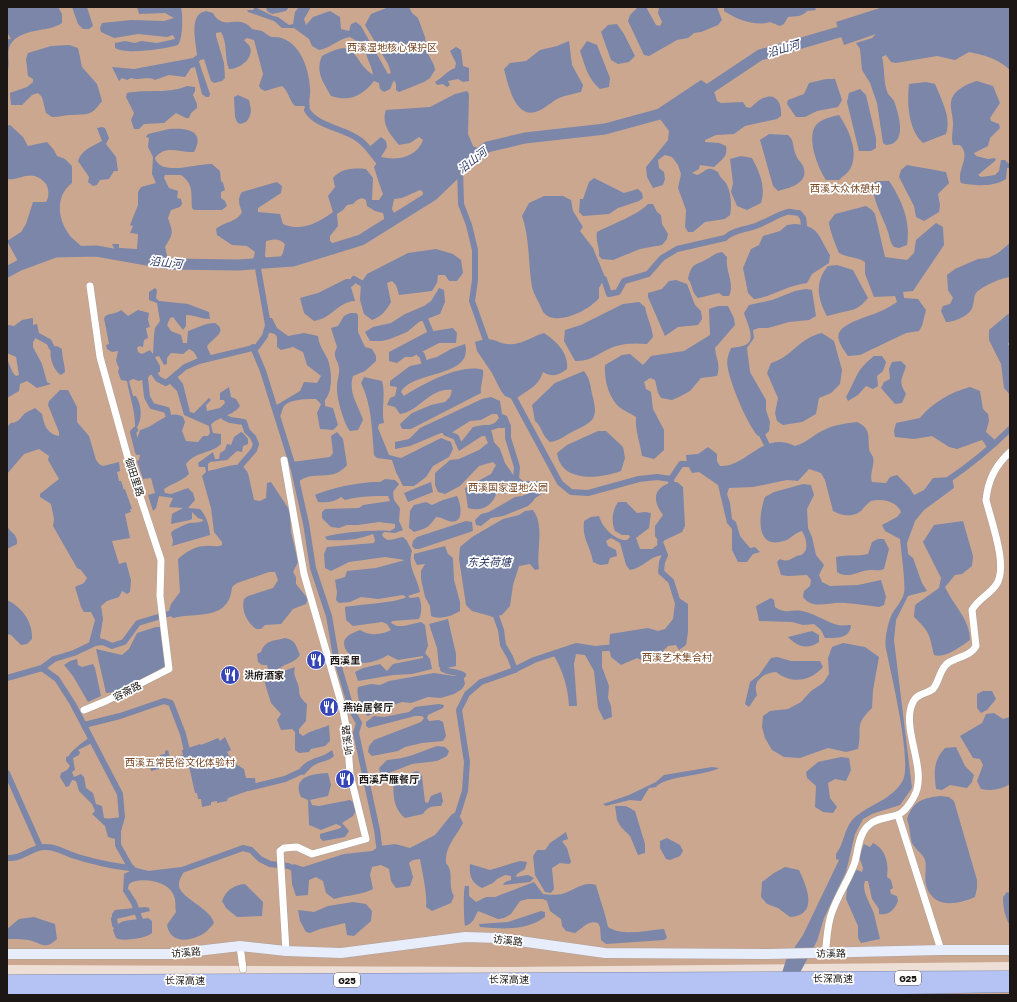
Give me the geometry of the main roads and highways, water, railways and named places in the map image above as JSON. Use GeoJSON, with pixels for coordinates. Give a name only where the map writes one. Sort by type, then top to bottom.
{"type":"FeatureCollection","features":[{"type":"Feature","properties":{"kind":"highway","name":"长深高速"},"geometry":{"type":"LineString","coordinates":[[804,983],[1010,977]]}},
{"type":"Feature","properties":{"kind":"highway","name":"长深高速"},"geometry":{"type":"LineString","coordinates":[[7,981],[804,983],[1010,986]]}},
{"type":"Feature","properties":{"kind":"highway","name":"长深高速"},"geometry":{"type":"LineString","coordinates":[[7,990],[689,983]]}},
{"type":"Feature","properties":{"kind":"water"},"geometry":{"type":"Polygon","coordinates":[[[7,7],[58,7],[62,14],[62,23],[50,28],[21,35],[15,39],[9,48],[9,66],[7,73],[7,39],[11,39],[7,32],[7,7]]]}},
{"type":"Feature","properties":{"kind":"water"},"geometry":{"type":"Polygon","coordinates":[[[72,7],[87,7],[93,26],[89,29],[83,29],[78,24],[72,7]]]}},
{"type":"Feature","properties":{"kind":"water"},"geometry":{"type":"Polygon","coordinates":[[[137,7],[181,7],[182,27],[181,38],[178,45],[155,50],[136,51],[120,50],[115,48],[115,43],[125,41],[135,43],[141,41],[157,43],[175,39],[173,35],[167,37],[138,34],[114,38],[101,32],[100,28],[102,23],[131,20],[164,21],[174,18],[165,13],[139,14],[137,7]]]}},
{"type":"Feature","properties":{"kind":"water","name":"西溪湿地核心保护区"},"geometry":{"type":"Polygon","coordinates":[[[255,7],[278,17],[289,25],[293,24],[295,12],[299,7],[311,7],[304,19],[306,25],[313,17],[330,11],[340,17],[341,29],[349,31],[351,24],[356,22],[361,26],[388,74],[391,73],[388,64],[365,25],[371,14],[389,7],[409,7],[412,13],[418,18],[425,37],[427,52],[435,70],[430,78],[424,82],[399,92],[396,90],[394,80],[390,89],[384,92],[380,89],[379,83],[374,81],[365,91],[350,98],[338,98],[331,96],[321,77],[319,67],[322,56],[334,50],[342,48],[348,49],[353,52],[366,69],[373,75],[365,46],[350,37],[319,50],[312,46],[309,39],[294,28],[282,28],[274,21],[248,12],[247,10],[253,10],[255,7]]]}},
{"type":"Feature","properties":{"kind":"water"},"geometry":{"type":"Polygon","coordinates":[[[266,7],[289,7],[286,11],[272,14],[267,11],[266,7]]]}},
{"type":"Feature","properties":{"kind":"water"},"geometry":{"type":"Polygon","coordinates":[[[638,7],[646,7],[656,25],[660,26],[662,22],[658,13],[659,7],[717,7],[722,20],[718,25],[701,32],[694,33],[688,38],[677,40],[649,56],[644,55],[628,21],[630,15],[638,7]]]}},
{"type":"Feature","properties":{"kind":"water"},"geometry":{"type":"Polygon","coordinates":[[[724,7],[815,7],[816,10],[807,11],[799,16],[788,17],[784,24],[780,26],[770,22],[759,24],[753,23],[734,17],[724,11],[724,7]]]}},
{"type":"Feature","properties":{"kind":"water"},"geometry":{"type":"Polygon","coordinates":[[[883,7],[1010,7],[1010,70],[1006,66],[991,58],[969,52],[955,60],[937,56],[896,63],[891,62],[886,55],[882,57],[886,89],[894,101],[900,128],[900,134],[897,140],[886,145],[883,143],[877,103],[870,83],[862,70],[860,49],[856,43],[872,38],[876,34],[844,45],[836,22],[883,7]]]}},
{"type":"Feature","properties":{"kind":"water"},"geometry":{"type":"Polygon","coordinates":[[[206,11],[213,13],[217,19],[222,22],[242,22],[247,24],[252,29],[262,31],[271,37],[288,41],[295,47],[304,62],[307,71],[310,91],[310,107],[307,110],[304,106],[295,106],[282,86],[265,91],[261,89],[259,86],[263,74],[254,40],[247,38],[244,40],[249,45],[251,51],[248,59],[242,65],[229,69],[221,32],[216,33],[216,36],[224,63],[225,78],[222,81],[214,83],[211,81],[204,59],[200,60],[199,62],[210,94],[209,97],[202,94],[195,67],[191,68],[185,77],[169,75],[155,80],[149,78],[131,78],[127,80],[122,78],[119,81],[112,67],[134,69],[193,58],[197,55],[194,29],[195,23],[200,13],[206,11]]]}},
{"type":"Feature","properties":{"kind":"water"},"geometry":{"type":"Polygon","coordinates":[[[617,24],[635,56],[629,62],[618,64],[611,60],[601,32],[608,25],[617,24]]]}},
{"type":"Feature","properties":{"kind":"water"},"geometry":{"type":"Polygon","coordinates":[[[569,41],[572,65],[583,85],[581,92],[559,98],[538,111],[530,113],[524,111],[518,106],[510,92],[504,69],[510,63],[526,61],[540,50],[557,46],[569,41]]]}},
{"type":"Feature","properties":{"kind":"water"},"geometry":{"type":"Polygon","coordinates":[[[587,41],[597,45],[610,78],[609,87],[600,89],[587,72],[580,51],[587,41]]]}},
{"type":"Feature","properties":{"kind":"water"},"geometry":{"type":"Polygon","coordinates":[[[69,45],[78,48],[82,67],[97,84],[102,101],[95,109],[86,114],[52,117],[46,113],[42,97],[38,93],[32,95],[22,105],[11,105],[10,93],[27,87],[33,82],[33,79],[28,76],[26,59],[28,53],[51,46],[69,45]]]}},
{"type":"Feature","properties":{"kind":"water"},"geometry":{"type":"Polygon","coordinates":[[[456,47],[461,50],[463,66],[469,68],[469,81],[463,82],[458,79],[448,81],[450,85],[447,87],[443,84],[437,85],[435,82],[455,68],[456,63],[450,51],[456,47]]]}},
{"type":"Feature","properties":{"kind":"water"},"geometry":{"type":"Polygon","coordinates":[[[826,79],[835,79],[842,100],[838,107],[817,111],[805,117],[796,117],[787,104],[788,100],[804,94],[809,83],[826,79]]]}},
{"type":"Feature","properties":{"kind":"water"},"geometry":{"type":"Polygon","coordinates":[[[701,80],[713,88],[717,101],[721,103],[743,102],[746,107],[750,108],[763,98],[775,98],[778,100],[781,107],[781,116],[777,119],[745,126],[734,134],[716,135],[705,140],[705,142],[719,143],[726,146],[726,153],[722,160],[714,167],[700,165],[699,169],[692,173],[697,175],[707,169],[718,172],[726,183],[729,192],[731,211],[730,215],[725,219],[705,222],[693,232],[688,232],[685,227],[686,210],[678,188],[681,174],[678,165],[672,157],[665,155],[658,160],[659,168],[664,172],[665,179],[663,185],[653,188],[647,177],[646,167],[668,140],[669,131],[657,115],[659,108],[701,80]]]}},
{"type":"Feature","properties":{"kind":"water"},"geometry":{"type":"Polygon","coordinates":[[[977,81],[993,86],[1000,103],[990,118],[991,121],[999,124],[1000,128],[990,138],[988,146],[974,153],[976,156],[988,159],[995,158],[996,160],[978,175],[981,177],[995,175],[999,171],[1001,160],[1005,160],[1009,164],[1010,162],[1010,168],[1007,168],[1006,179],[990,185],[972,185],[961,183],[960,173],[965,154],[960,145],[953,145],[952,142],[952,98],[961,88],[977,81]]]}},
{"type":"Feature","properties":{"kind":"water"},"geometry":{"type":"Polygon","coordinates":[[[926,82],[935,84],[945,109],[948,122],[946,134],[923,143],[914,131],[911,123],[908,91],[909,84],[926,82]]]}},
{"type":"Feature","properties":{"kind":"water"},"geometry":{"type":"Polygon","coordinates":[[[187,86],[195,87],[193,95],[197,104],[197,108],[191,113],[189,118],[176,113],[164,123],[144,124],[139,129],[134,129],[131,120],[134,113],[126,97],[127,93],[142,91],[165,91],[187,86]]]}},
{"type":"Feature","properties":{"kind":"water"},"geometry":{"type":"Polygon","coordinates":[[[860,89],[866,95],[876,138],[876,148],[871,151],[859,151],[847,102],[849,93],[860,89]]]}},
{"type":"Feature","properties":{"kind":"water"},"geometry":{"type":"Polygon","coordinates":[[[467,91],[469,94],[468,134],[473,146],[483,151],[460,169],[433,195],[422,202],[423,192],[420,190],[402,198],[394,199],[392,209],[394,213],[402,214],[385,222],[383,213],[375,211],[367,206],[366,200],[362,198],[357,200],[353,204],[347,205],[337,214],[338,226],[330,236],[330,241],[337,247],[293,261],[277,262],[283,253],[285,244],[274,239],[266,241],[265,256],[269,263],[252,264],[255,252],[247,246],[232,245],[217,235],[216,229],[219,226],[240,216],[242,212],[239,197],[242,192],[277,182],[282,186],[281,193],[258,208],[258,212],[280,214],[283,224],[290,226],[303,227],[321,220],[333,212],[328,196],[335,187],[333,178],[344,170],[366,169],[373,178],[372,200],[379,200],[383,194],[374,167],[378,161],[368,148],[381,137],[386,141],[387,147],[381,157],[400,158],[412,154],[420,146],[423,140],[419,137],[410,143],[399,145],[387,129],[385,120],[386,110],[430,107],[455,94],[467,91]]]}},
{"type":"Feature","properties":{"kind":"water"},"geometry":{"type":"Polygon","coordinates":[[[238,95],[249,100],[251,109],[251,114],[246,122],[240,124],[237,122],[235,117],[234,97],[238,95]]]}},
{"type":"Feature","properties":{"kind":"water"},"geometry":{"type":"Polygon","coordinates":[[[839,115],[852,141],[854,156],[853,163],[849,170],[839,180],[826,180],[814,153],[812,137],[813,131],[816,125],[821,121],[826,118],[839,115]]]}},
{"type":"Feature","properties":{"kind":"water"},"geometry":{"type":"Polygon","coordinates":[[[10,125],[23,137],[28,146],[47,142],[57,156],[65,159],[72,166],[72,183],[63,194],[60,213],[64,227],[84,251],[55,252],[20,265],[7,241],[21,232],[26,224],[33,202],[46,202],[48,199],[48,188],[41,179],[32,175],[16,179],[7,179],[7,126],[10,125]]]}},
{"type":"Feature","properties":{"kind":"water"},"geometry":{"type":"Polygon","coordinates":[[[97,128],[105,128],[109,138],[106,144],[116,157],[118,171],[114,171],[109,179],[100,180],[97,185],[93,186],[88,182],[89,177],[78,161],[85,151],[102,141],[97,128]]]}},
{"type":"Feature","properties":{"kind":"water"},"geometry":{"type":"Polygon","coordinates":[[[169,129],[182,129],[192,132],[198,139],[197,145],[194,152],[173,150],[164,151],[155,158],[158,164],[164,167],[180,168],[212,164],[220,171],[221,181],[225,190],[221,192],[221,198],[225,201],[227,206],[222,210],[194,210],[192,208],[192,194],[190,186],[185,178],[181,175],[165,175],[164,178],[169,188],[178,191],[177,198],[181,199],[182,204],[180,207],[171,210],[168,218],[172,232],[165,247],[169,263],[117,254],[112,244],[119,244],[119,248],[137,249],[138,234],[130,233],[133,226],[130,225],[138,205],[138,192],[141,187],[156,183],[152,174],[153,157],[148,147],[149,138],[146,137],[148,134],[169,129]]]}},
{"type":"Feature","properties":{"kind":"water"},"geometry":{"type":"Polygon","coordinates":[[[769,134],[788,135],[793,142],[794,149],[803,166],[804,172],[804,177],[798,184],[778,191],[773,186],[760,140],[769,134]]]}},
{"type":"Feature","properties":{"kind":"water"},"geometry":{"type":"Polygon","coordinates":[[[741,156],[752,158],[760,175],[763,191],[761,203],[747,210],[737,206],[731,192],[733,183],[730,159],[741,156]]]}},
{"type":"Feature","properties":{"kind":"water"},"geometry":{"type":"Polygon","coordinates":[[[907,165],[946,172],[949,183],[938,194],[940,205],[939,212],[924,221],[916,217],[914,206],[899,177],[901,170],[907,165]]]}},
{"type":"Feature","properties":{"kind":"water"},"geometry":{"type":"Polygon","coordinates":[[[594,178],[624,193],[638,189],[642,193],[643,198],[639,201],[618,208],[609,214],[583,216],[579,212],[580,199],[583,199],[589,182],[594,178]]]}},
{"type":"Feature","properties":{"kind":"water"},"geometry":{"type":"Polygon","coordinates":[[[877,181],[889,181],[898,196],[908,228],[907,245],[899,248],[894,247],[892,243],[874,196],[873,183],[877,181]]]}},
{"type":"Feature","properties":{"kind":"water"},"geometry":{"type":"Polygon","coordinates":[[[544,196],[563,196],[571,200],[573,211],[583,227],[580,231],[593,248],[605,277],[599,288],[599,298],[595,302],[578,313],[560,318],[553,318],[543,312],[532,287],[528,243],[522,216],[529,203],[544,196]]]}},
{"type":"Feature","properties":{"kind":"water"},"geometry":{"type":"Polygon","coordinates":[[[648,204],[653,204],[657,212],[661,215],[662,224],[668,234],[667,239],[662,245],[640,249],[613,260],[602,259],[599,256],[597,232],[631,216],[648,204]]]}},
{"type":"Feature","properties":{"kind":"water"},"geometry":{"type":"Polygon","coordinates":[[[866,206],[875,214],[885,257],[907,260],[914,253],[916,240],[936,223],[943,227],[944,245],[913,291],[903,292],[904,298],[918,299],[926,310],[922,326],[919,331],[906,333],[860,355],[848,356],[841,345],[838,336],[842,329],[897,302],[895,296],[874,297],[865,274],[865,262],[839,253],[831,233],[829,222],[835,214],[866,206]]]}},
{"type":"Feature","properties":{"kind":"water"},"geometry":{"type":"Polygon","coordinates":[[[795,224],[809,227],[817,233],[830,255],[829,263],[812,274],[807,283],[754,299],[748,293],[743,268],[751,249],[759,245],[763,236],[780,231],[787,225],[795,224]]]}},
{"type":"Feature","properties":{"kind":"water"},"geometry":{"type":"Polygon","coordinates":[[[1010,243],[1010,277],[998,280],[978,291],[975,294],[970,312],[954,321],[946,322],[941,311],[943,306],[950,304],[953,298],[948,290],[947,275],[955,269],[978,259],[988,258],[998,253],[1010,243]]]}},
{"type":"Feature","properties":{"kind":"water"},"geometry":{"type":"Polygon","coordinates":[[[436,249],[453,254],[461,260],[463,273],[457,281],[449,281],[445,275],[438,275],[437,283],[432,291],[399,295],[396,285],[392,281],[387,283],[391,302],[385,311],[372,320],[364,314],[360,300],[361,283],[367,274],[408,253],[436,249]]]}},
{"type":"Feature","properties":{"kind":"water"},"geometry":{"type":"Polygon","coordinates":[[[722,252],[727,257],[727,267],[731,286],[729,296],[723,296],[719,293],[698,298],[694,293],[688,279],[691,270],[694,265],[722,252]]]}},
{"type":"Feature","properties":{"kind":"water"},"geometry":{"type":"Polygon","coordinates":[[[837,265],[853,270],[868,298],[854,309],[827,316],[819,296],[819,284],[828,266],[837,265]]]}},
{"type":"Feature","properties":{"kind":"water"},"geometry":{"type":"Polygon","coordinates":[[[346,279],[354,279],[355,284],[351,287],[355,301],[344,304],[326,317],[314,321],[304,313],[300,298],[318,293],[346,279]]]}},
{"type":"Feature","properties":{"kind":"water"},"geometry":{"type":"Polygon","coordinates":[[[676,280],[687,284],[695,305],[701,311],[702,319],[698,325],[678,327],[665,336],[648,297],[648,293],[662,289],[669,281],[676,280]]]}},
{"type":"Feature","properties":{"kind":"water"},"geometry":{"type":"Polygon","coordinates":[[[155,288],[157,290],[156,298],[159,301],[188,304],[209,312],[210,319],[186,315],[186,326],[183,330],[173,317],[170,318],[167,325],[171,331],[181,335],[183,343],[187,343],[188,331],[201,326],[215,323],[219,326],[220,332],[207,347],[212,358],[199,361],[194,352],[189,349],[183,354],[171,353],[167,358],[167,364],[164,365],[159,356],[155,357],[160,366],[160,372],[139,381],[133,379],[129,381],[133,396],[136,396],[140,404],[141,413],[138,426],[135,430],[134,412],[127,381],[121,380],[118,372],[119,368],[116,361],[118,351],[112,352],[107,349],[106,345],[109,344],[104,318],[107,315],[117,313],[121,310],[128,316],[138,310],[149,313],[148,320],[150,327],[146,328],[148,338],[144,340],[143,347],[139,346],[137,348],[138,352],[142,354],[150,350],[153,354],[155,328],[160,321],[157,303],[149,300],[149,292],[155,288]]]}},
{"type":"Feature","properties":{"kind":"water"},"geometry":{"type":"Polygon","coordinates":[[[439,288],[444,290],[445,302],[440,314],[419,322],[407,332],[390,339],[370,341],[365,332],[373,327],[391,323],[405,314],[424,306],[431,301],[439,288]]]}},
{"type":"Feature","properties":{"kind":"water"},"geometry":{"type":"Polygon","coordinates":[[[806,289],[812,290],[816,316],[809,320],[789,322],[768,328],[753,330],[754,338],[747,348],[750,372],[766,400],[766,410],[770,422],[769,431],[765,435],[758,436],[744,414],[732,385],[727,366],[729,353],[731,348],[744,346],[750,341],[751,334],[744,313],[749,305],[772,300],[795,291],[806,289]]]}},
{"type":"Feature","properties":{"kind":"water"},"geometry":{"type":"Polygon","coordinates":[[[639,302],[645,307],[653,337],[647,344],[620,345],[586,360],[575,361],[564,341],[565,330],[581,325],[623,304],[639,302]]]}},
{"type":"Feature","properties":{"kind":"water"},"geometry":{"type":"Polygon","coordinates":[[[718,306],[728,306],[734,318],[735,325],[715,348],[718,365],[717,376],[701,378],[690,391],[672,400],[661,398],[658,393],[655,380],[650,378],[644,382],[646,389],[651,392],[653,409],[664,430],[664,450],[654,459],[642,456],[637,432],[636,417],[617,405],[611,395],[605,377],[605,365],[622,355],[630,354],[643,365],[651,356],[684,351],[710,335],[709,309],[718,306]]]}},
{"type":"Feature","properties":{"kind":"water"},"geometry":{"type":"Polygon","coordinates":[[[350,313],[356,313],[358,315],[358,332],[365,347],[372,349],[376,356],[376,361],[365,371],[353,376],[352,388],[354,398],[363,420],[358,430],[350,431],[343,417],[339,403],[337,386],[339,367],[335,355],[337,347],[331,328],[338,326],[344,316],[350,313]]]}},
{"type":"Feature","properties":{"kind":"water"},"geometry":{"type":"Polygon","coordinates":[[[1008,314],[1010,315],[1010,340],[1008,344],[1010,348],[1010,395],[1004,388],[1001,364],[989,340],[989,330],[1008,314]]]}},
{"type":"Feature","properties":{"kind":"water"},"geometry":{"type":"Polygon","coordinates":[[[33,318],[33,325],[37,324],[39,333],[33,342],[33,347],[42,364],[47,382],[51,384],[37,388],[27,381],[20,384],[19,391],[7,398],[7,359],[13,373],[16,376],[19,375],[16,357],[7,353],[7,328],[8,325],[14,326],[22,320],[33,318]]]}},
{"type":"Feature","properties":{"kind":"water"},"geometry":{"type":"Polygon","coordinates":[[[267,318],[272,318],[277,328],[288,336],[304,333],[318,336],[328,360],[330,370],[331,387],[325,400],[325,406],[333,408],[338,425],[333,430],[320,429],[317,413],[321,404],[316,399],[290,402],[284,406],[279,418],[275,406],[300,391],[304,382],[317,383],[321,376],[307,365],[303,352],[293,347],[281,350],[277,347],[277,337],[275,334],[266,332],[267,318]]]}},
{"type":"Feature","properties":{"kind":"water"},"geometry":{"type":"Polygon","coordinates":[[[453,328],[457,333],[456,343],[439,343],[412,357],[405,357],[397,363],[389,361],[389,352],[427,332],[453,328]]]}},
{"type":"Feature","properties":{"kind":"water"},"geometry":{"type":"Polygon","coordinates":[[[544,333],[561,348],[566,358],[567,369],[556,375],[550,375],[543,372],[541,378],[535,385],[515,400],[505,396],[477,351],[475,342],[488,339],[514,344],[544,333]]]}},
{"type":"Feature","properties":{"kind":"water"},"geometry":{"type":"Polygon","coordinates":[[[822,333],[834,341],[842,370],[840,384],[831,393],[819,398],[816,414],[802,422],[783,425],[777,421],[775,413],[778,398],[767,373],[771,363],[785,356],[807,339],[822,333]]]}},
{"type":"Feature","properties":{"kind":"water"},"geometry":{"type":"Polygon","coordinates":[[[465,344],[465,355],[460,363],[452,368],[417,380],[408,385],[401,392],[404,396],[442,376],[464,369],[474,369],[483,370],[481,393],[411,429],[402,429],[400,424],[412,413],[431,405],[445,402],[450,397],[452,390],[437,392],[413,409],[400,414],[395,407],[387,405],[390,398],[395,396],[397,387],[390,386],[390,381],[410,366],[420,364],[465,344]]]}},
{"type":"Feature","properties":{"kind":"water"},"geometry":{"type":"Polygon","coordinates":[[[57,346],[62,349],[62,356],[65,366],[65,372],[61,375],[56,370],[51,358],[52,347],[57,346]]]}},
{"type":"Feature","properties":{"kind":"water"},"geometry":{"type":"Polygon","coordinates":[[[874,356],[882,356],[886,362],[883,371],[877,376],[878,386],[873,389],[866,386],[858,395],[848,401],[846,397],[857,375],[863,366],[874,356]]]}},
{"type":"Feature","properties":{"kind":"water"},"geometry":{"type":"Polygon","coordinates":[[[901,361],[906,366],[901,383],[906,394],[902,403],[895,404],[881,388],[884,382],[890,379],[889,369],[892,362],[901,361]]]}},
{"type":"Feature","properties":{"kind":"water"},"geometry":{"type":"Polygon","coordinates":[[[584,371],[590,382],[595,415],[590,422],[585,425],[559,439],[550,442],[535,421],[532,405],[555,383],[584,371]]]}},
{"type":"Feature","properties":{"kind":"water"},"geometry":{"type":"Polygon","coordinates":[[[176,375],[183,384],[190,412],[194,413],[209,398],[211,400],[206,405],[207,411],[220,408],[225,403],[224,400],[220,400],[220,393],[229,387],[231,397],[236,399],[240,406],[233,412],[216,420],[211,425],[213,433],[221,434],[221,444],[213,450],[190,460],[186,464],[189,474],[164,489],[165,493],[171,494],[188,488],[193,493],[195,500],[188,508],[200,509],[206,518],[210,531],[210,535],[172,546],[172,532],[179,527],[204,520],[198,518],[192,512],[192,519],[171,524],[172,514],[183,508],[169,507],[173,498],[159,496],[156,508],[153,511],[148,495],[155,493],[151,478],[143,479],[137,461],[139,460],[140,455],[137,448],[139,446],[137,439],[140,430],[167,416],[172,415],[183,417],[185,422],[182,431],[186,441],[198,442],[203,436],[208,436],[210,433],[209,426],[184,415],[177,391],[168,382],[176,375]]]}},
{"type":"Feature","properties":{"kind":"water"},"geometry":{"type":"Polygon","coordinates":[[[364,377],[382,381],[384,392],[384,423],[379,424],[378,428],[389,455],[401,458],[441,438],[451,442],[453,449],[449,457],[433,466],[426,477],[414,486],[403,486],[392,460],[377,458],[374,455],[369,409],[365,391],[361,383],[364,377]]]}},
{"type":"Feature","properties":{"kind":"water"},"geometry":{"type":"Polygon","coordinates":[[[970,387],[980,391],[983,409],[988,414],[989,421],[986,432],[995,440],[996,444],[989,450],[982,440],[957,449],[949,447],[932,436],[914,439],[895,437],[894,431],[896,423],[920,418],[942,399],[970,387]]]}},
{"type":"Feature","properties":{"kind":"water"},"geometry":{"type":"Polygon","coordinates":[[[60,390],[68,390],[77,407],[77,422],[89,436],[96,460],[99,464],[103,466],[119,462],[120,471],[117,472],[119,481],[121,481],[124,490],[125,489],[132,509],[130,509],[131,512],[125,514],[130,538],[112,541],[119,564],[126,562],[131,580],[130,592],[127,594],[122,591],[119,597],[107,601],[101,606],[103,619],[100,637],[103,642],[88,646],[95,620],[91,612],[84,612],[75,587],[84,583],[87,578],[81,570],[77,568],[53,526],[54,519],[51,504],[40,497],[40,494],[59,479],[48,460],[49,456],[39,449],[24,454],[7,474],[7,427],[35,408],[42,414],[45,425],[49,431],[59,436],[59,432],[48,405],[49,401],[60,390]]]}},
{"type":"Feature","properties":{"kind":"water"},"geometry":{"type":"Polygon","coordinates":[[[491,397],[500,401],[502,414],[507,416],[510,424],[504,428],[495,428],[494,424],[499,418],[497,414],[492,414],[481,420],[470,421],[451,433],[441,433],[410,446],[395,449],[395,442],[409,439],[420,428],[482,399],[491,397]]]}},
{"type":"Feature","properties":{"kind":"water"},"geometry":{"type":"Polygon","coordinates":[[[857,422],[865,427],[868,433],[869,449],[873,457],[871,476],[872,482],[886,483],[890,477],[897,475],[909,487],[914,495],[924,490],[933,478],[952,477],[954,488],[924,510],[915,521],[907,543],[908,554],[913,558],[922,583],[927,591],[908,596],[896,620],[894,640],[912,788],[900,805],[872,814],[863,819],[855,834],[846,872],[824,918],[817,941],[788,995],[709,995],[709,991],[781,976],[786,960],[803,935],[839,860],[836,859],[836,854],[841,846],[850,823],[859,814],[893,793],[903,780],[905,755],[903,737],[886,649],[886,641],[892,614],[904,593],[903,567],[900,539],[885,531],[882,525],[897,517],[901,512],[896,505],[888,501],[875,500],[866,505],[859,513],[844,515],[836,513],[833,511],[825,480],[821,473],[809,469],[798,481],[787,480],[753,487],[729,488],[727,494],[732,519],[736,522],[740,536],[750,548],[755,547],[760,552],[753,554],[747,562],[738,562],[732,550],[732,529],[727,523],[718,485],[699,472],[692,473],[687,464],[686,455],[698,454],[708,447],[717,454],[717,461],[720,466],[729,465],[764,446],[784,442],[795,446],[803,443],[822,431],[841,424],[857,422]]]}},
{"type":"Feature","properties":{"kind":"water"},"geometry":{"type":"Polygon","coordinates":[[[490,425],[494,442],[500,449],[505,463],[516,479],[517,488],[510,493],[496,494],[489,505],[482,508],[473,509],[468,508],[465,488],[491,474],[496,465],[493,462],[479,466],[460,486],[445,494],[438,492],[435,485],[435,473],[450,460],[459,459],[479,450],[488,443],[485,436],[482,436],[459,451],[457,447],[473,427],[490,425]]]}},
{"type":"Feature","properties":{"kind":"water"},"geometry":{"type":"Polygon","coordinates":[[[598,431],[606,431],[623,447],[625,458],[621,471],[592,477],[573,474],[566,470],[560,463],[557,453],[567,445],[598,431]]]}},
{"type":"Feature","properties":{"kind":"water"},"geometry":{"type":"Polygon","coordinates":[[[241,432],[248,439],[248,444],[243,446],[242,452],[237,451],[227,460],[210,462],[208,464],[208,471],[229,466],[242,465],[248,473],[254,500],[260,501],[266,498],[267,483],[271,482],[290,511],[291,532],[298,562],[293,572],[296,577],[296,584],[308,599],[306,604],[293,609],[281,624],[265,625],[261,629],[256,629],[250,623],[244,612],[243,603],[244,599],[248,596],[273,588],[278,580],[275,572],[269,572],[237,583],[232,587],[230,598],[219,610],[202,615],[173,618],[168,614],[171,604],[180,592],[178,559],[194,548],[222,545],[222,542],[214,532],[211,508],[202,476],[206,472],[205,467],[199,467],[198,463],[213,452],[215,459],[219,459],[220,453],[225,450],[227,444],[231,445],[234,437],[241,432]]]}},
{"type":"Feature","properties":{"kind":"water"},"geometry":{"type":"Polygon","coordinates":[[[337,432],[343,439],[347,465],[335,474],[309,477],[297,483],[292,462],[330,457],[333,453],[331,436],[337,432]]]}},
{"type":"Feature","properties":{"kind":"water"},"geometry":{"type":"Polygon","coordinates":[[[385,479],[395,480],[399,484],[393,492],[394,500],[400,508],[399,521],[403,530],[395,533],[384,532],[382,535],[388,540],[403,537],[407,541],[412,551],[411,562],[420,592],[408,596],[410,598],[419,597],[421,602],[421,614],[419,619],[392,621],[391,623],[397,626],[404,626],[421,622],[425,625],[428,646],[425,653],[430,659],[432,669],[412,674],[393,675],[358,681],[355,672],[363,668],[380,664],[387,671],[393,664],[423,658],[423,656],[398,660],[388,655],[364,663],[351,656],[344,644],[345,640],[352,633],[360,630],[367,633],[376,634],[391,630],[387,624],[382,622],[353,626],[346,620],[345,607],[387,602],[406,597],[403,595],[378,599],[361,597],[350,602],[339,603],[336,600],[337,592],[335,580],[345,577],[347,571],[376,568],[405,560],[385,557],[349,562],[331,571],[325,568],[324,554],[327,547],[374,543],[375,540],[373,534],[361,538],[345,540],[327,540],[325,537],[357,532],[390,531],[395,528],[395,524],[379,522],[347,525],[339,528],[331,527],[322,518],[322,512],[325,509],[359,508],[363,505],[390,501],[388,496],[361,497],[345,500],[341,497],[333,501],[318,502],[315,495],[321,492],[356,484],[380,482],[385,479]]]}},
{"type":"Feature","properties":{"kind":"water"},"geometry":{"type":"Polygon","coordinates":[[[431,482],[433,492],[408,502],[404,493],[431,482]]]}},
{"type":"Feature","properties":{"kind":"water"},"geometry":{"type":"Polygon","coordinates":[[[672,482],[677,482],[683,487],[685,526],[682,532],[661,542],[665,555],[654,557],[641,566],[630,570],[626,565],[620,543],[611,538],[606,541],[608,546],[616,550],[617,556],[610,558],[608,564],[600,565],[593,562],[585,538],[584,521],[591,517],[599,516],[606,529],[614,536],[622,540],[627,540],[630,537],[629,535],[622,535],[615,531],[613,520],[613,512],[618,502],[626,502],[637,513],[651,513],[649,528],[636,538],[640,549],[652,549],[660,543],[655,536],[655,526],[663,515],[659,510],[656,495],[661,488],[672,482]]]}},
{"type":"Feature","properties":{"kind":"water"},"geometry":{"type":"Polygon","coordinates":[[[803,484],[811,485],[814,495],[807,509],[808,528],[812,537],[816,555],[824,565],[819,575],[822,582],[830,586],[858,585],[881,580],[886,597],[884,605],[879,607],[845,603],[812,604],[803,597],[804,591],[810,586],[811,580],[807,575],[781,575],[777,562],[780,559],[788,560],[804,553],[806,550],[806,540],[802,531],[784,541],[774,542],[768,540],[763,535],[761,528],[761,512],[765,497],[774,492],[803,484]]]}},
{"type":"Feature","properties":{"kind":"water"},"geometry":{"type":"Polygon","coordinates":[[[533,491],[534,500],[528,506],[503,516],[491,518],[481,526],[476,525],[475,520],[481,514],[489,512],[515,497],[522,496],[533,491]]]}},
{"type":"Feature","properties":{"kind":"water"},"geometry":{"type":"Polygon","coordinates":[[[457,496],[460,504],[460,517],[458,520],[449,521],[436,517],[429,526],[425,528],[414,532],[409,528],[410,511],[414,505],[426,502],[432,505],[457,496]]]}},
{"type":"Feature","properties":{"kind":"water","name":"东关荷塘"},"geometry":{"type":"Polygon","coordinates":[[[533,510],[539,523],[539,569],[535,570],[530,564],[519,566],[513,585],[510,606],[502,615],[493,617],[472,611],[466,605],[459,559],[460,547],[472,537],[503,519],[519,515],[525,511],[533,510]]]}},
{"type":"Feature","properties":{"kind":"water"},"geometry":{"type":"Polygon","coordinates":[[[466,521],[472,522],[473,531],[419,549],[415,549],[412,546],[413,541],[417,537],[466,521]]]}},
{"type":"Feature","properties":{"kind":"water"},"geometry":{"type":"Polygon","coordinates":[[[963,521],[973,556],[972,566],[962,574],[955,575],[945,587],[967,625],[970,640],[948,654],[938,656],[934,655],[928,634],[924,627],[914,617],[915,605],[939,588],[941,578],[923,542],[934,525],[963,521]]]}},
{"type":"Feature","properties":{"kind":"water"},"geometry":{"type":"Polygon","coordinates":[[[7,525],[15,536],[17,544],[7,549],[7,525]]]}},
{"type":"Feature","properties":{"kind":"water"},"geometry":{"type":"Polygon","coordinates":[[[878,539],[884,539],[889,549],[884,569],[867,570],[850,575],[837,572],[836,557],[868,554],[872,542],[878,539]]]}},
{"type":"Feature","properties":{"kind":"water"},"geometry":{"type":"Polygon","coordinates":[[[445,546],[448,554],[453,558],[454,580],[460,602],[460,611],[450,616],[438,618],[431,616],[430,606],[425,597],[421,579],[421,571],[425,564],[417,565],[414,559],[414,554],[445,546]]]}},
{"type":"Feature","properties":{"kind":"water"},"geometry":{"type":"Polygon","coordinates":[[[676,596],[688,604],[688,632],[686,645],[679,650],[676,645],[668,646],[662,652],[662,660],[659,663],[645,662],[637,658],[621,665],[611,657],[609,648],[610,634],[648,628],[658,631],[665,629],[673,619],[676,596]]]}},
{"type":"Feature","properties":{"kind":"water"},"geometry":{"type":"Polygon","coordinates":[[[771,598],[774,600],[775,607],[783,611],[807,612],[838,625],[851,625],[850,630],[842,637],[825,638],[821,630],[814,624],[803,625],[792,622],[759,621],[756,606],[771,598]]]}},
{"type":"Feature","properties":{"kind":"water"},"geometry":{"type":"Polygon","coordinates":[[[7,600],[22,611],[31,627],[32,639],[27,644],[21,645],[11,635],[7,634],[7,600]]]}},
{"type":"Feature","properties":{"kind":"water"},"geometry":{"type":"Polygon","coordinates":[[[448,619],[456,654],[456,666],[443,669],[439,667],[437,648],[429,624],[448,619]]]}},
{"type":"Feature","properties":{"kind":"water"},"geometry":{"type":"Polygon","coordinates":[[[156,627],[162,627],[166,665],[146,678],[128,687],[106,693],[96,649],[122,655],[129,649],[137,633],[156,627]]]}},
{"type":"Feature","properties":{"kind":"water"},"geometry":{"type":"Polygon","coordinates":[[[812,631],[819,635],[819,642],[807,647],[795,643],[788,637],[812,631]]]}},
{"type":"Feature","properties":{"kind":"water"},"geometry":{"type":"Polygon","coordinates":[[[285,638],[294,642],[300,655],[295,660],[279,668],[277,671],[278,673],[295,667],[294,673],[300,695],[303,701],[307,704],[306,721],[299,729],[299,733],[303,736],[309,732],[329,725],[330,741],[325,746],[311,749],[309,752],[299,753],[295,750],[295,732],[292,729],[281,730],[277,720],[281,714],[271,703],[264,680],[268,670],[267,665],[262,665],[258,662],[257,654],[261,652],[267,643],[285,638]]]}},
{"type":"Feature","properties":{"kind":"water"},"geometry":{"type":"Polygon","coordinates":[[[843,643],[865,647],[879,657],[873,690],[872,708],[862,719],[858,749],[846,752],[828,748],[800,758],[784,757],[772,750],[765,738],[762,727],[763,716],[770,711],[788,709],[801,702],[811,691],[823,683],[829,674],[828,658],[832,647],[843,643]]]}},
{"type":"Feature","properties":{"kind":"water"},"geometry":{"type":"Polygon","coordinates":[[[576,646],[602,649],[602,667],[609,686],[608,698],[611,706],[612,717],[604,720],[598,708],[594,671],[585,655],[576,654],[574,664],[577,706],[569,706],[564,679],[553,654],[576,646]]]}},
{"type":"Feature","properties":{"kind":"water"},"geometry":{"type":"Polygon","coordinates":[[[777,657],[791,661],[820,661],[823,667],[812,676],[800,680],[794,680],[782,676],[776,672],[763,676],[757,682],[757,695],[749,707],[745,704],[750,682],[759,675],[771,658],[777,657]]]}},
{"type":"Feature","properties":{"kind":"water"},"geometry":{"type":"Polygon","coordinates":[[[77,659],[78,665],[82,667],[93,664],[95,668],[101,696],[88,702],[73,676],[64,665],[77,659]]]}},
{"type":"Feature","properties":{"kind":"water"},"geometry":{"type":"Polygon","coordinates":[[[434,673],[454,676],[463,675],[465,684],[462,689],[454,694],[441,698],[428,697],[411,703],[402,702],[384,708],[368,716],[362,712],[359,703],[358,687],[371,684],[380,685],[389,681],[434,673]]]}},
{"type":"Feature","properties":{"kind":"water"},"geometry":{"type":"Polygon","coordinates":[[[983,691],[992,691],[996,699],[987,710],[981,713],[977,708],[977,694],[983,691]]]}},
{"type":"Feature","properties":{"kind":"water"},"geometry":{"type":"Polygon","coordinates":[[[439,704],[444,705],[443,708],[428,715],[427,718],[429,721],[439,720],[443,722],[446,736],[443,741],[422,743],[405,747],[398,751],[372,756],[368,752],[369,746],[374,740],[421,722],[424,718],[422,716],[415,716],[369,728],[366,726],[366,722],[374,716],[384,717],[409,712],[415,707],[439,704]]]}},
{"type":"Feature","properties":{"kind":"water"},"geometry":{"type":"Polygon","coordinates":[[[994,713],[1003,719],[1010,717],[1010,784],[999,789],[985,790],[981,789],[977,781],[983,765],[980,759],[973,758],[960,736],[982,723],[986,714],[994,713]]]}},
{"type":"Feature","properties":{"kind":"water"},"geometry":{"type":"Polygon","coordinates":[[[91,736],[94,742],[78,750],[80,752],[79,755],[73,758],[75,770],[72,772],[74,777],[81,774],[84,777],[86,788],[93,793],[96,804],[102,806],[104,818],[122,818],[118,831],[118,842],[115,839],[108,837],[105,826],[92,814],[95,811],[92,804],[79,791],[76,781],[72,780],[69,786],[66,787],[60,777],[61,773],[67,770],[70,766],[66,761],[66,757],[91,736]]]}},
{"type":"Feature","properties":{"kind":"water"},"geometry":{"type":"Polygon","coordinates":[[[225,737],[231,750],[227,752],[234,763],[244,769],[246,778],[255,778],[256,788],[228,798],[227,801],[217,803],[217,801],[211,802],[211,805],[202,807],[201,799],[198,799],[197,793],[195,793],[188,762],[186,763],[184,758],[169,762],[170,766],[151,771],[149,761],[160,758],[160,755],[165,754],[165,751],[168,750],[170,758],[183,755],[182,750],[200,744],[201,745],[218,738],[220,741],[225,737]]]}},
{"type":"Feature","properties":{"kind":"water"},"geometry":{"type":"Polygon","coordinates":[[[437,746],[445,747],[449,751],[447,756],[437,761],[412,764],[384,775],[380,773],[379,768],[387,760],[407,757],[437,746]]]}},
{"type":"Feature","properties":{"kind":"water"},"geometry":{"type":"Polygon","coordinates":[[[956,747],[965,766],[974,775],[972,782],[967,788],[950,785],[942,790],[936,789],[936,762],[945,748],[956,747]]]}},
{"type":"Feature","properties":{"kind":"water"},"geometry":{"type":"Polygon","coordinates":[[[332,750],[334,756],[332,758],[313,766],[304,775],[300,774],[300,768],[308,761],[324,755],[332,750]]]}},
{"type":"Feature","properties":{"kind":"water"},"geometry":{"type":"Polygon","coordinates":[[[841,757],[849,758],[851,770],[846,781],[835,779],[828,783],[830,798],[837,807],[833,813],[823,812],[815,807],[816,786],[807,778],[806,772],[818,762],[841,757]]]}},
{"type":"Feature","properties":{"kind":"water"},"geometry":{"type":"Polygon","coordinates":[[[712,767],[719,768],[704,773],[676,778],[661,783],[656,787],[649,788],[641,801],[630,800],[606,806],[603,804],[629,795],[656,782],[664,775],[712,767]]]}},
{"type":"Feature","properties":{"kind":"water"},"geometry":{"type":"Polygon","coordinates":[[[418,771],[422,776],[425,802],[428,803],[431,796],[441,792],[443,801],[441,806],[431,807],[423,814],[405,818],[398,809],[394,799],[394,777],[409,777],[413,772],[418,771]]]}},
{"type":"Feature","properties":{"kind":"water"},"geometry":{"type":"Polygon","coordinates":[[[328,773],[331,785],[328,796],[310,800],[312,805],[319,806],[350,800],[354,803],[356,810],[353,816],[342,823],[349,831],[345,837],[323,841],[320,838],[320,834],[341,828],[341,826],[336,824],[321,830],[309,825],[308,800],[301,797],[299,785],[301,780],[310,775],[328,773]]]}},
{"type":"Feature","properties":{"kind":"water"},"geometry":{"type":"Polygon","coordinates":[[[940,796],[949,797],[954,801],[977,880],[975,897],[960,902],[946,903],[934,898],[929,893],[925,882],[925,860],[912,843],[907,819],[912,808],[916,804],[924,799],[940,796]]]}},
{"type":"Feature","properties":{"kind":"water"},"geometry":{"type":"Polygon","coordinates":[[[615,806],[626,806],[635,811],[645,844],[645,853],[638,855],[630,836],[621,827],[617,820],[615,806]]]}},
{"type":"Feature","properties":{"kind":"water"},"geometry":{"type":"Polygon","coordinates":[[[458,813],[463,823],[449,847],[446,857],[446,863],[449,867],[451,875],[451,887],[454,896],[451,903],[432,911],[426,907],[426,891],[420,859],[413,860],[409,863],[413,877],[410,886],[396,888],[391,881],[389,869],[381,865],[372,867],[370,875],[373,889],[369,891],[334,899],[326,893],[323,881],[316,877],[309,880],[308,895],[296,896],[292,884],[291,868],[294,864],[303,867],[344,854],[372,851],[380,846],[395,844],[410,848],[435,835],[452,814],[458,813]]]}},
{"type":"Feature","properties":{"kind":"water"},"geometry":{"type":"Polygon","coordinates":[[[566,832],[568,839],[562,841],[567,848],[571,862],[569,864],[560,863],[552,868],[554,889],[551,893],[545,892],[535,875],[533,856],[537,850],[545,850],[550,843],[566,832]]]}},
{"type":"Feature","properties":{"kind":"water"},"geometry":{"type":"Polygon","coordinates":[[[667,838],[680,845],[683,851],[680,856],[670,860],[666,859],[660,848],[660,841],[667,838]]]}},
{"type":"Feature","properties":{"kind":"water"},"geometry":{"type":"Polygon","coordinates":[[[873,843],[881,849],[886,857],[887,877],[891,880],[893,888],[890,890],[891,894],[897,896],[898,901],[889,913],[879,914],[879,909],[872,899],[868,881],[865,881],[865,893],[874,914],[880,939],[861,943],[858,938],[858,926],[846,899],[847,889],[854,871],[858,870],[862,872],[863,868],[859,856],[864,844],[870,847],[873,843]]]}},
{"type":"Feature","properties":{"kind":"water"},"geometry":{"type":"Polygon","coordinates":[[[520,861],[527,862],[525,869],[517,874],[516,877],[528,875],[534,878],[530,882],[503,885],[505,882],[511,880],[511,876],[505,875],[482,888],[475,884],[470,875],[470,864],[490,870],[520,861]]]}},
{"type":"Feature","properties":{"kind":"water"},"geometry":{"type":"Polygon","coordinates":[[[785,867],[799,870],[805,884],[808,899],[808,906],[805,911],[799,915],[790,917],[778,908],[767,904],[761,897],[762,882],[785,867]]]}},
{"type":"Feature","properties":{"kind":"water"},"geometry":{"type":"Polygon","coordinates":[[[185,869],[179,884],[180,889],[188,898],[207,912],[214,923],[201,935],[184,940],[175,938],[171,935],[167,925],[176,912],[175,898],[167,887],[154,881],[140,880],[129,884],[127,892],[123,892],[124,874],[132,870],[148,874],[185,869]]]}},
{"type":"Feature","properties":{"kind":"water"},"geometry":{"type":"Polygon","coordinates":[[[534,882],[543,894],[550,895],[566,893],[586,884],[596,885],[608,927],[621,932],[664,929],[667,938],[664,940],[606,944],[601,940],[600,927],[598,923],[594,922],[588,924],[575,933],[566,931],[562,926],[561,919],[550,911],[547,901],[543,899],[528,899],[520,901],[511,914],[504,918],[498,919],[478,911],[472,922],[465,926],[465,886],[469,886],[469,896],[476,902],[486,897],[495,897],[534,882]]]}},
{"type":"Feature","properties":{"kind":"water"},"geometry":{"type":"Polygon","coordinates":[[[245,884],[263,902],[262,916],[237,917],[226,908],[222,901],[231,889],[245,884]]]}},
{"type":"Feature","properties":{"kind":"water"},"geometry":{"type":"Polygon","coordinates":[[[1007,892],[1010,893],[1010,926],[1003,905],[1003,897],[1007,892]]]}},
{"type":"Feature","properties":{"kind":"water"},"geometry":{"type":"Polygon","coordinates":[[[353,902],[366,904],[372,911],[371,921],[354,936],[347,935],[345,923],[310,933],[306,932],[300,921],[298,910],[314,912],[328,906],[353,902]]]}},
{"type":"Feature","properties":{"kind":"water"},"geometry":{"type":"Polygon","coordinates":[[[145,907],[149,908],[150,911],[112,920],[112,914],[115,910],[145,907]]]}},
{"type":"Feature","properties":{"kind":"water"},"geometry":{"type":"Polygon","coordinates":[[[541,911],[545,912],[545,917],[538,922],[522,927],[489,928],[480,927],[479,924],[508,922],[541,911]]]}},
{"type":"Feature","properties":{"kind":"water"},"geometry":{"type":"Polygon","coordinates":[[[34,917],[55,924],[57,939],[50,944],[42,945],[27,940],[7,939],[7,929],[19,919],[34,917]]]}},
{"type":"Feature","properties":{"kind":"water"},"geometry":{"type":"Polygon","coordinates":[[[148,918],[152,921],[152,933],[150,935],[123,940],[116,938],[113,930],[120,923],[128,920],[148,918]]]}},
{"type":"Feature","properties":{"kind":"waterway","name":"沿山河"},"geometry":{"type":"LineString","coordinates":[[700,95],[760,55],[853,28]]}},
{"type":"Feature","properties":{"kind":"waterway","name":"沿山河"},"geometry":{"type":"LineString","coordinates":[[7,272],[20,265],[55,252],[96,251],[170,264],[238,265],[293,261],[361,240],[433,195],[460,169],[487,147],[525,138],[605,129],[660,114],[670,109]]}},
{"type":"Feature","properties":{"kind":"waterway"},"geometry":{"type":"LineString","coordinates":[[307,110],[322,123],[359,139],[378,161]]}},
{"type":"Feature","properties":{"kind":"waterway"},"geometry":{"type":"LineString","coordinates":[[460,169],[461,204],[469,225],[475,250],[475,280],[472,301],[488,346]]}},
{"type":"Feature","properties":{"kind":"waterway"},"geometry":{"type":"LineString","coordinates":[[604,279],[609,294],[618,292],[624,281],[648,274],[662,258],[677,249],[725,238],[732,233],[754,227],[787,212],[799,213],[803,218],[804,225]]}},
{"type":"Feature","properties":{"kind":"waterway"},"geometry":{"type":"LineString","coordinates":[[154,373],[158,379],[166,383],[185,367],[199,361],[257,347],[265,336],[268,325],[257,263]]}},
{"type":"Feature","properties":{"kind":"waterway"},"geometry":{"type":"LineString","coordinates":[[354,279],[361,283]]}},
{"type":"Feature","properties":{"kind":"waterway"},"geometry":{"type":"LineString","coordinates":[[425,319],[430,331]]}},
{"type":"Feature","properties":{"kind":"waterway"},"geometry":{"type":"LineString","coordinates":[[38,336],[49,342],[52,348]]}},
{"type":"Feature","properties":{"kind":"waterway"},"geometry":{"type":"LineString","coordinates":[[253,347],[263,371],[294,470],[306,523],[313,568],[329,616],[336,657],[352,711],[359,723],[356,733],[377,830],[380,853]]}},
{"type":"Feature","properties":{"kind":"waterway"},"geometry":{"type":"LineString","coordinates":[[420,354],[422,355],[424,362]]}},
{"type":"Feature","properties":{"kind":"waterway"},"geometry":{"type":"LineString","coordinates":[[145,378],[147,397],[152,406],[167,410],[168,415]]}},
{"type":"Feature","properties":{"kind":"waterway"},"geometry":{"type":"LineString","coordinates":[[512,394],[560,483],[571,492],[588,493],[639,479],[657,477],[671,479]]}},
{"type":"Feature","properties":{"kind":"waterway"},"geometry":{"type":"LineString","coordinates":[[224,417],[230,420],[244,422],[247,431],[253,437],[256,444],[254,450],[241,465]]}},
{"type":"Feature","properties":{"kind":"waterway"},"geometry":{"type":"LineString","coordinates":[[508,426],[508,438],[517,467],[516,479],[522,484],[538,484],[539,492],[533,496]]}},
{"type":"Feature","properties":{"kind":"waterway"},"geometry":{"type":"LineString","coordinates":[[945,482],[979,457],[1010,429]]}},
{"type":"Feature","properties":{"kind":"waterway"},"geometry":{"type":"LineString","coordinates":[[135,430],[133,432],[138,452]]}},
{"type":"Feature","properties":{"kind":"waterway"},"geometry":{"type":"LineString","coordinates":[[446,433],[456,437],[459,444]]}},
{"type":"Feature","properties":{"kind":"waterway"},"geometry":{"type":"LineString","coordinates":[[762,435],[767,445]]}},
{"type":"Feature","properties":{"kind":"waterway"},"geometry":{"type":"LineString","coordinates":[[672,490],[671,479],[681,464],[694,464]]}},
{"type":"Feature","properties":{"kind":"waterway"},"geometry":{"type":"LineString","coordinates":[[663,536],[660,542],[665,555],[662,562],[661,572],[671,581],[678,603]]}},
{"type":"Feature","properties":{"kind":"waterway"},"geometry":{"type":"LineString","coordinates":[[7,678],[42,668],[54,659],[74,653],[95,643],[103,642],[112,646],[124,642],[138,623],[168,614]]}},
{"type":"Feature","properties":{"kind":"waterway"},"geometry":{"type":"LineString","coordinates":[[496,616],[501,630],[503,645],[515,670]]}},
{"type":"Feature","properties":{"kind":"waterway"},"geometry":{"type":"LineString","coordinates":[[453,820],[458,813],[465,791],[467,762],[459,710],[467,694],[481,682],[512,671],[534,660],[576,646],[595,649],[617,647]]}},
{"type":"Feature","properties":{"kind":"waterway"},"geometry":{"type":"LineString","coordinates":[[42,668],[57,679],[73,704],[120,794],[122,817],[118,831],[118,845],[132,870],[148,874],[182,870],[243,848],[251,850],[260,859],[270,864],[288,866],[298,870]]}},
{"type":"Feature","properties":{"kind":"waterway"},"geometry":{"type":"LineString","coordinates":[[443,669],[463,675]]}},
{"type":"Feature","properties":{"kind":"waterway"},"geometry":{"type":"LineString","coordinates":[[84,725],[120,716],[164,701],[171,703],[183,734],[188,755]]}},
{"type":"Feature","properties":{"kind":"waterway"},"geometry":{"type":"LineString","coordinates":[[248,788],[285,779],[300,772]]}},
{"type":"Feature","properties":{"kind":"waterway"},"geometry":{"type":"LineString","coordinates":[[7,773],[40,847]]}},
{"type":"Feature","properties":{"kind":"waterway"},"geometry":{"type":"LineString","coordinates":[[9,858],[19,857],[36,848],[50,847],[95,862],[132,868]]}},
{"type":"Feature","properties":{"kind":"waterway"},"geometry":{"type":"LineString","coordinates":[[127,892],[134,903],[140,920]]}},
{"type":"Feature","properties":{"kind":"waterway"},"geometry":{"type":"LineString","coordinates":[[114,919],[115,925]]}},
{"type":"Feature","properties":{"kind":"place","name":"西溪里"},"geometry":{"type":"Point","coordinates":[316,660]}},
{"type":"Feature","properties":{"kind":"place","name":"洪府酒家"},"geometry":{"type":"Point","coordinates":[230,675]}},
{"type":"Feature","properties":{"kind":"place","name":"燕诒居餐厅"},"geometry":{"type":"Point","coordinates":[329,707]}},
{"type":"Feature","properties":{"kind":"place","name":"西溪芦雁餐厅"},"geometry":{"type":"Point","coordinates":[345,779]}},
{"type":"Feature","properties":{"kind":"park label","name":"西溪大众休憩村"},"geometry":{"type":"Point","coordinates":[845,188]}},
{"type":"Feature","properties":{"kind":"park label","name":"西溪国家湿地公园"},"geometry":{"type":"Point","coordinates":[508,487]}},
{"type":"Feature","properties":{"kind":"park label","name":"西溪艺术集合村"},"geometry":{"type":"Point","coordinates":[677,657]}},
{"type":"Feature","properties":{"kind":"park label","name":"西溪五常民俗文化体验村"},"geometry":{"type":"Point","coordinates":[180,762]}}]}
